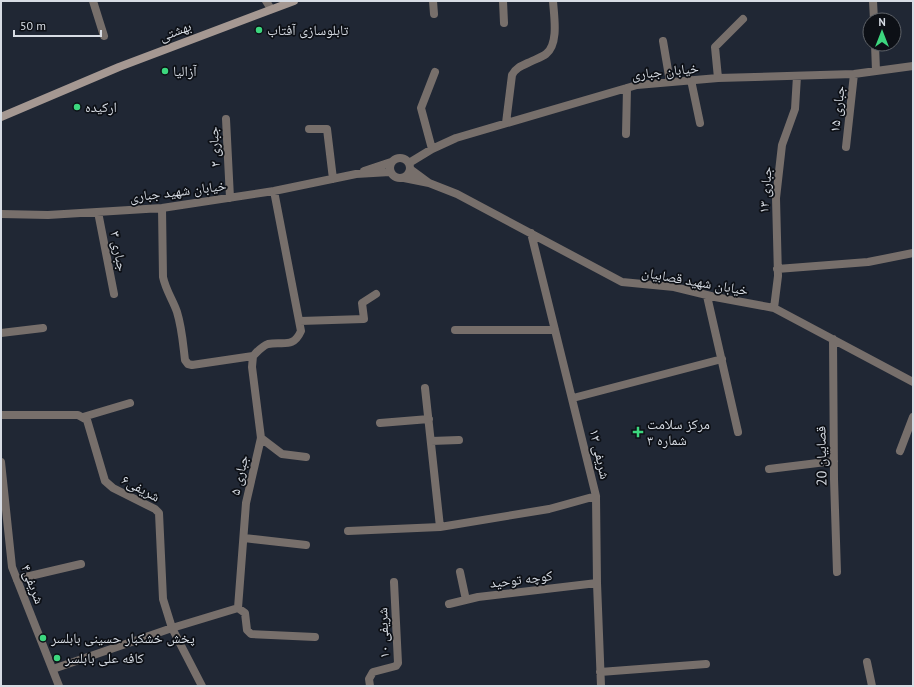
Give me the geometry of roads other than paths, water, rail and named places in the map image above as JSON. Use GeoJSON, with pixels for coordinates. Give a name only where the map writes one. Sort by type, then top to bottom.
{"type":"FeatureCollection","features":[{"type":"Feature","properties":{"kind":"main road","name":"بهشتی"},"geometry":{"type":"LineString","coordinates":[[1,117],[119,66],[294,1]]}},
{"type":"Feature","properties":{"kind":"street"},"geometry":{"type":"LineString","coordinates":[[93,1],[104,36]]}},
{"type":"Feature","properties":{"kind":"street"},"geometry":{"type":"LineString","coordinates":[[266,1],[271,9]]}},
{"type":"Feature","properties":{"kind":"street"},"geometry":{"type":"LineString","coordinates":[[433,1],[434,14]]}},
{"type":"Feature","properties":{"kind":"street"},"geometry":{"type":"LineString","coordinates":[[504,1],[504,23]]}},
{"type":"Feature","properties":{"kind":"street"},"geometry":{"type":"LineString","coordinates":[[506,123],[512,75],[518,68],[545,55],[553,42],[555,22],[553,1]]}},
{"type":"Feature","properties":{"kind":"street"},"geometry":{"type":"LineString","coordinates":[[873,1],[874,12]]}},
{"type":"Feature","properties":{"kind":"street"},"geometry":{"type":"LineString","coordinates":[[718,78],[715,47],[743,19]]}},
{"type":"Feature","properties":{"kind":"street"},"geometry":{"type":"LineString","coordinates":[[663,41],[670,82]]}},
{"type":"Feature","properties":{"kind":"street"},"geometry":{"type":"LineString","coordinates":[[875,52],[876,71]]}},
{"type":"Feature","properties":{"kind":"street","name":"خیابان جباری"},"geometry":{"type":"LineString","coordinates":[[409,166],[432,149],[456,138],[637,85],[718,78],[854,74],[913,66]]}},
{"type":"Feature","properties":{"kind":"street"},"geometry":{"type":"LineString","coordinates":[[432,149],[421,108],[435,72]]}},
{"type":"Feature","properties":{"kind":"street","name":"جباری ۱۵"},"geometry":{"type":"LineString","coordinates":[[846,147],[854,74]]}},
{"type":"Feature","properties":{"kind":"street","name":"جباری ۱۳"},"geometry":{"type":"LineString","coordinates":[[774,308],[777,269],[776,198],[782,145],[795,109],[797,76]]}},
{"type":"Feature","properties":{"kind":"street"},"geometry":{"type":"LineString","coordinates":[[691,80],[700,122]]}},
{"type":"Feature","properties":{"kind":"street"},"geometry":{"type":"LineString","coordinates":[[626,134],[627,88]]}},
{"type":"Feature","properties":{"kind":"street","name":"جباری ۲"},"geometry":{"type":"LineString","coordinates":[[226,119],[230,198]]}},
{"type":"Feature","properties":{"kind":"street"},"geometry":{"type":"LineString","coordinates":[[309,129],[327,129],[333,179]]}},
{"type":"Feature","properties":{"kind":"street"},"geometry":{"type":"LineString","coordinates":[[356,174],[391,162],[398,158],[406,160],[409,166],[429,183]]}},
{"type":"Feature","properties":{"kind":"street"},"geometry":{"type":"LineString","coordinates":[[391,162],[389,167],[393,177],[429,183]]}},
{"type":"Feature","properties":{"kind":"street"},"geometry":{"type":"LineString","coordinates":[[404,178],[408,174],[409,166]]}},
{"type":"Feature","properties":{"kind":"street"},"geometry":{"type":"LineString","coordinates":[[356,174],[390,172]]}},
{"type":"Feature","properties":{"kind":"street","name":"خیابان شهید جباری"},"geometry":{"type":"LineString","coordinates":[[1,214],[48,215],[162,208],[274,191],[356,174]]}},
{"type":"Feature","properties":{"kind":"street","name":"خیابان شهید قصابیان"},"geometry":{"type":"LineString","coordinates":[[429,183],[457,194],[622,282],[674,287],[707,296],[774,308],[913,382]]}},
{"type":"Feature","properties":{"kind":"street"},"geometry":{"type":"LineString","coordinates":[[162,208],[163,277],[165,288],[177,310],[181,327],[185,360],[188,364],[192,365],[253,356],[267,344],[293,343],[298,339],[301,331],[274,191]]}},
{"type":"Feature","properties":{"kind":"street","name":"جباری ۳"},"geometry":{"type":"LineString","coordinates":[[98,212],[114,294]]}},
{"type":"Feature","properties":{"kind":"street","name":"شریفی ۱۲"},"geometry":{"type":"LineString","coordinates":[[531,233],[596,496],[597,583],[601,686]]}},
{"type":"Feature","properties":{"kind":"street"},"geometry":{"type":"LineString","coordinates":[[777,269],[868,262],[913,253]]}},
{"type":"Feature","properties":{"kind":"street"},"geometry":{"type":"LineString","coordinates":[[300,321],[364,319],[362,303],[376,294]]}},
{"type":"Feature","properties":{"kind":"street"},"geometry":{"type":"LineString","coordinates":[[707,296],[738,432]]}},
{"type":"Feature","properties":{"kind":"street"},"geometry":{"type":"LineString","coordinates":[[1,333],[43,328]]}},
{"type":"Feature","properties":{"kind":"street"},"geometry":{"type":"LineString","coordinates":[[455,330],[555,330]]}},
{"type":"Feature","properties":{"kind":"street","name":"قصابیان 20"},"geometry":{"type":"LineString","coordinates":[[833,339],[837,572]]}},
{"type":"Feature","properties":{"kind":"street","name":"جباری ۵"},"geometry":{"type":"LineString","coordinates":[[238,608],[246,503],[261,438],[252,367],[253,356]]}},
{"type":"Feature","properties":{"kind":"street"},"geometry":{"type":"LineString","coordinates":[[573,398],[722,359]]}},
{"type":"Feature","properties":{"kind":"street"},"geometry":{"type":"LineString","coordinates":[[425,388],[440,527]]}},
{"type":"Feature","properties":{"kind":"street"},"geometry":{"type":"LineString","coordinates":[[1,415],[78,415],[83,417],[130,403]]}},
{"type":"Feature","properties":{"kind":"street","name":"شریفی۶"},"geometry":{"type":"LineString","coordinates":[[83,417],[87,420],[105,481],[113,488],[155,509],[159,513],[163,599],[172,628],[202,686]]}},
{"type":"Feature","properties":{"kind":"street"},"geometry":{"type":"LineString","coordinates":[[900,451],[913,417]]}},
{"type":"Feature","properties":{"kind":"street"},"geometry":{"type":"LineString","coordinates":[[380,423],[429,419]]}},
{"type":"Feature","properties":{"kind":"street"},"geometry":{"type":"LineString","coordinates":[[261,438],[282,454],[306,457]]}},
{"type":"Feature","properties":{"kind":"street"},"geometry":{"type":"LineString","coordinates":[[432,442],[459,440]]}},
{"type":"Feature","properties":{"kind":"street"},"geometry":{"type":"LineString","coordinates":[[769,469],[834,461]]}},
{"type":"Feature","properties":{"kind":"street","name":"شریفی۴"},"geometry":{"type":"LineString","coordinates":[[1,462],[4,520],[12,566],[59,686]]}},
{"type":"Feature","properties":{"kind":"street"},"geometry":{"type":"LineString","coordinates":[[348,530],[440,527],[550,509],[596,496]]}},
{"type":"Feature","properties":{"kind":"street"},"geometry":{"type":"LineString","coordinates":[[244,538],[306,545]]}},
{"type":"Feature","properties":{"kind":"street"},"geometry":{"type":"LineString","coordinates":[[17,579],[81,564]]}},
{"type":"Feature","properties":{"kind":"street"},"geometry":{"type":"LineString","coordinates":[[460,572],[466,600]]}},
{"type":"Feature","properties":{"kind":"street","name":"شریفی ۱۰"},"geometry":{"type":"LineString","coordinates":[[370,686],[369,679],[373,672],[396,666],[398,663],[394,582]]}},
{"type":"Feature","properties":{"kind":"street","name":"کوچه توحید"},"geometry":{"type":"LineString","coordinates":[[449,604],[478,597],[597,583]]}},
{"type":"Feature","properties":{"kind":"street"},"geometry":{"type":"LineString","coordinates":[[53,669],[172,628],[238,608],[245,613],[247,630],[251,634],[315,637]]}},
{"type":"Feature","properties":{"kind":"street"},"geometry":{"type":"LineString","coordinates":[[867,662],[872,686]]}},
{"type":"Feature","properties":{"kind":"street"},"geometry":{"type":"LineString","coordinates":[[600,672],[706,664]]}},
{"type":"Feature","properties":{"kind":"place","name":"تابلوسازی آفتاب"},"geometry":{"type":"Point","coordinates":[259,30]}},
{"type":"Feature","properties":{"kind":"place","name":"آزالیا"},"geometry":{"type":"Point","coordinates":[165,71]}},
{"type":"Feature","properties":{"kind":"place","name":"ارکیده"},"geometry":{"type":"Point","coordinates":[77,107]}},
{"type":"Feature","properties":{"kind":"place","name":"مرکز سلامت شماره ۳"},"geometry":{"type":"Point","coordinates":[638,432]}},
{"type":"Feature","properties":{"kind":"place","name":"پخش خشکبار حسینی بابلسر"},"geometry":{"type":"Point","coordinates":[43,638]}},
{"type":"Feature","properties":{"kind":"place","name":"کافه علی بابلسر"},"geometry":{"type":"Point","coordinates":[57,658]}}]}
